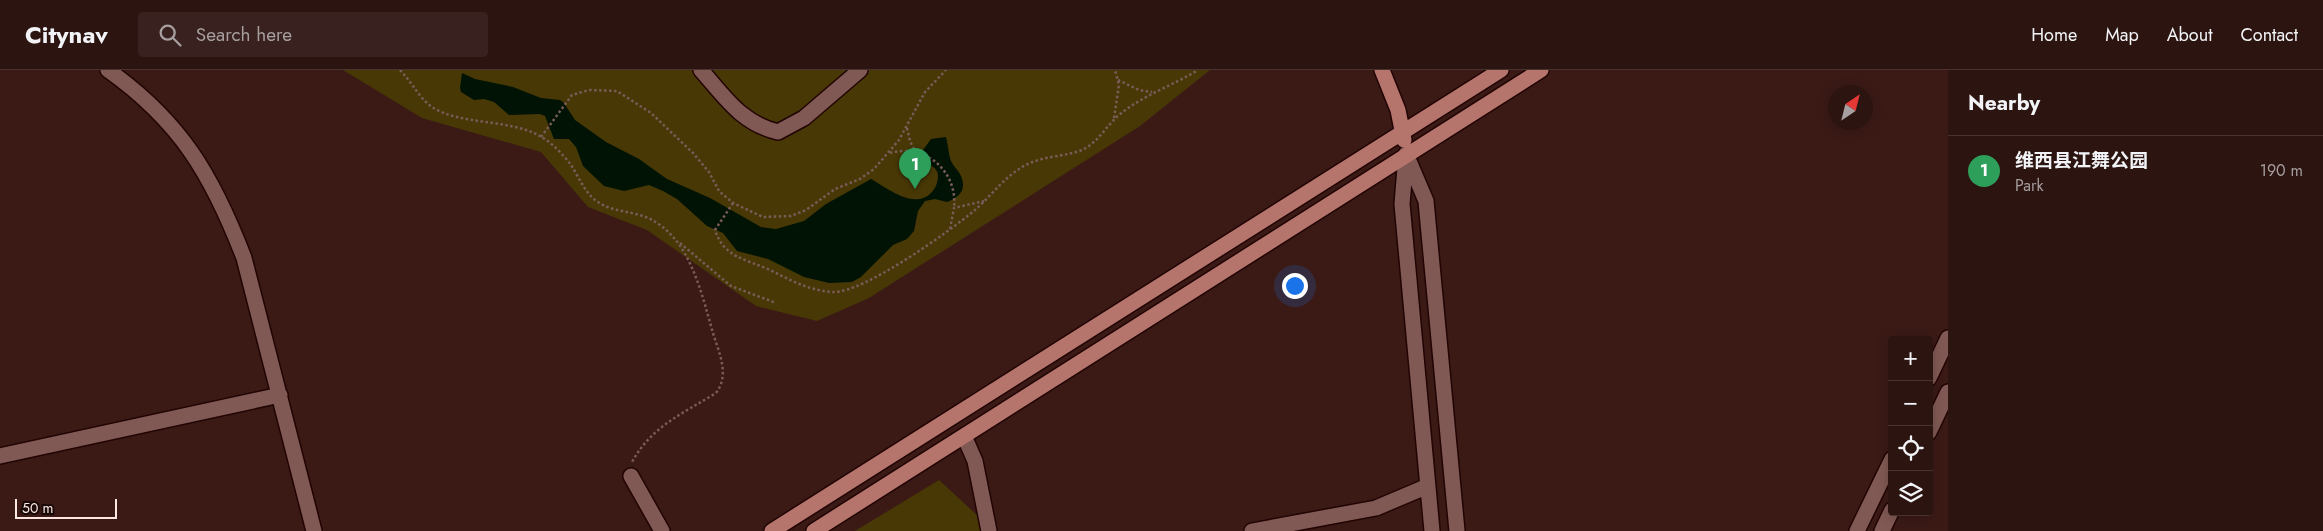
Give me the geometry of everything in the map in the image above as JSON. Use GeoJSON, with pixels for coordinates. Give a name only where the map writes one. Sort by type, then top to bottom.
{"type":"FeatureCollection","features":[{"type":"Feature","properties":{"kind":"main road"},"geometry":{"type":"LineString","coordinates":[[1382,70],[1398,110],[1406,154]]}},
{"type":"Feature","properties":{"kind":"main road"},"geometry":{"type":"LineString","coordinates":[[772,531],[1501,70]]}},
{"type":"Feature","properties":{"kind":"main road"},"geometry":{"type":"LineString","coordinates":[[814,531],[1540,70]]}},
{"type":"Feature","properties":{"kind":"street"},"geometry":{"type":"LineString","coordinates":[[108,70],[155,107],[178,132],[200,165],[227,215],[244,258],[314,531]]}},
{"type":"Feature","properties":{"kind":"street"},"geometry":{"type":"LineString","coordinates":[[701,70],[738,113],[764,128],[778,132],[804,118],[860,70]]}},
{"type":"Feature","properties":{"kind":"street"},"geometry":{"type":"LineString","coordinates":[[1406,154],[1402,204],[1432,531]]}},
{"type":"Feature","properties":{"kind":"street"},"geometry":{"type":"LineString","coordinates":[[1406,154],[1426,201],[1457,531]]}},
{"type":"Feature","properties":{"kind":"street"},"geometry":{"type":"LineString","coordinates":[[1933,370],[1948,338]]}},
{"type":"Feature","properties":{"kind":"street"},"geometry":{"type":"LineString","coordinates":[[1932,426],[1948,392]]}},
{"type":"Feature","properties":{"kind":"street"},"geometry":{"type":"LineString","coordinates":[[0,456],[280,395]]}},
{"type":"Feature","properties":{"kind":"street"},"geometry":{"type":"LineString","coordinates":[[964,436],[975,461],[989,531]]}},
{"type":"Feature","properties":{"kind":"street"},"geometry":{"type":"LineString","coordinates":[[1857,531],[1888,468]]}},
{"type":"Feature","properties":{"kind":"street"},"geometry":{"type":"LineString","coordinates":[[631,476],[662,531]]}},
{"type":"Feature","properties":{"kind":"street"},"geometry":{"type":"LineString","coordinates":[[1252,531],[1376,508],[1428,486]]}},
{"type":"Feature","properties":{"kind":"street"},"geometry":{"type":"LineString","coordinates":[[1882,531],[1889,516]]}},
{"type":"Feature","properties":{"kind":"path"},"geometry":{"type":"LineString","coordinates":[[400,70],[420,96],[442,113],[506,125],[541,137],[551,144],[570,164],[597,202],[608,208],[646,217],[660,224],[731,286],[776,303]]}},
{"type":"Feature","properties":{"kind":"path"},"geometry":{"type":"LineString","coordinates":[[940,70],[940,75]]}},
{"type":"Feature","properties":{"kind":"path"},"geometry":{"type":"LineString","coordinates":[[541,137],[572,95],[589,90],[617,91],[651,113],[693,152],[709,172],[719,191],[733,203],[763,217],[791,216],[806,210],[835,189],[860,179],[874,169],[888,154],[907,126],[918,103],[946,70]]}},
{"type":"Feature","properties":{"kind":"path"},"geometry":{"type":"LineString","coordinates":[[1114,120],[1118,80],[1115,70]]}},
{"type":"Feature","properties":{"kind":"path"},"geometry":{"type":"LineString","coordinates":[[733,203],[715,230],[718,240],[733,256],[756,263],[800,285],[818,291],[836,292],[868,282],[950,230],[984,202],[1010,176],[1025,165],[1049,156],[1084,148],[1114,120],[1153,92],[1198,70]]}},
{"type":"Feature","properties":{"kind":"path"},"geometry":{"type":"LineString","coordinates":[[1118,80],[1138,90],[1153,92]]}},
{"type":"Feature","properties":{"kind":"path"},"geometry":{"type":"LineString","coordinates":[[907,126],[910,141],[916,152]]}},
{"type":"Feature","properties":{"kind":"path"},"geometry":{"type":"LineString","coordinates":[[888,154],[907,150],[916,152],[941,167],[948,176],[953,191],[954,208],[950,230]]}},
{"type":"Feature","properties":{"kind":"path"},"geometry":{"type":"LineString","coordinates":[[954,208],[984,202]]}},
{"type":"Feature","properties":{"kind":"path"},"geometry":{"type":"LineString","coordinates":[[631,476],[632,463],[649,437],[657,429],[716,394],[721,387],[724,370],[699,286],[679,242]]}},
{"type":"Feature","properties":{"kind":"shaded area"},"geometry":{"type":"Polygon","coordinates":[[[343,70],[1210,70],[1140,126],[869,298],[817,321],[756,306],[647,230],[588,207],[541,152],[422,118],[343,70]]]}},
{"type":"Feature","properties":{"kind":"shaded area"},"geometry":{"type":"Polygon","coordinates":[[[462,73],[475,79],[513,87],[541,98],[560,100],[575,120],[606,142],[639,159],[667,179],[710,198],[761,227],[776,229],[804,221],[826,204],[871,179],[901,196],[917,199],[924,198],[934,189],[938,178],[936,170],[925,160],[923,150],[931,139],[946,137],[950,159],[960,174],[963,189],[955,198],[947,202],[935,199],[925,201],[918,211],[914,231],[907,239],[893,245],[861,277],[852,282],[829,283],[804,277],[768,259],[737,251],[723,233],[707,226],[677,199],[663,191],[649,185],[624,191],[604,186],[583,166],[576,147],[569,139],[554,139],[545,116],[540,114],[509,115],[494,102],[484,99],[474,100],[461,92],[462,73]]]}},
{"type":"Feature","properties":{"kind":"shaded area"},"geometry":{"type":"Polygon","coordinates":[[[939,480],[978,516],[981,531],[855,531],[939,480]]]}},
{"type":"Feature","properties":{"kind":"place","name":"维西县江舞公园"},"geometry":{"type":"Point","coordinates":[915,189]}}]}
